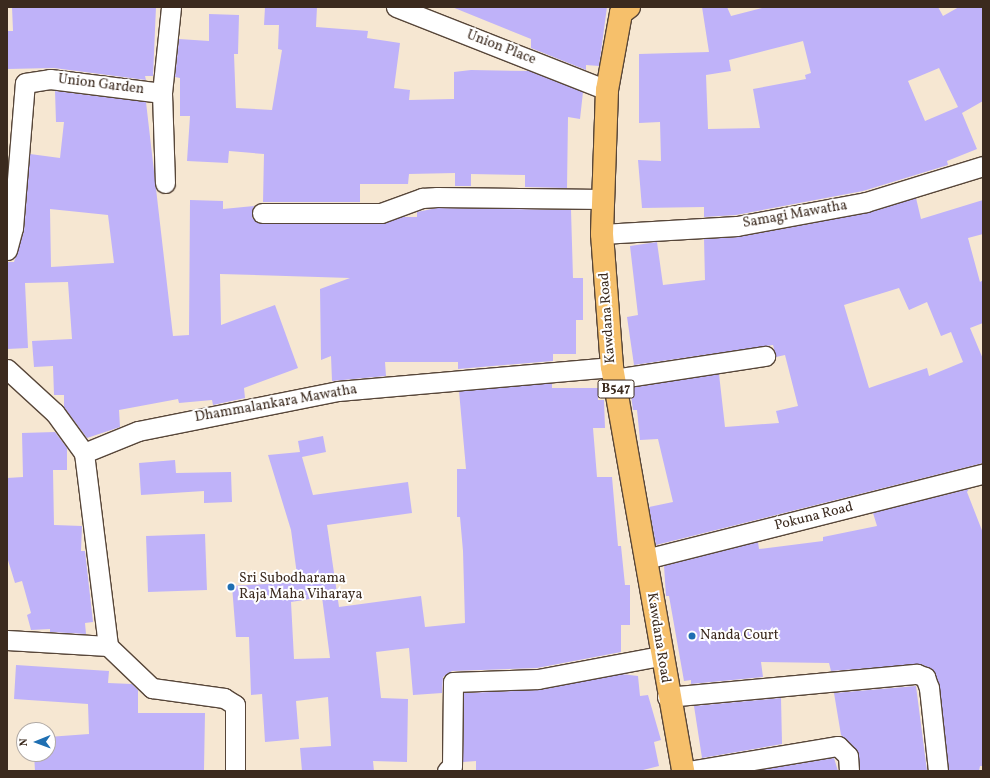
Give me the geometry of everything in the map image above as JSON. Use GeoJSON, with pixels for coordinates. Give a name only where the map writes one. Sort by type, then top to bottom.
{"type":"FeatureCollection","features":[{"type":"Feature","properties":{"kind":"main road","name":"Kawdana Road"},"geometry":{"type":"LineString","coordinates":[[629,7],[621,13],[606,90],[602,234],[613,373],[646,560],[667,697],[683,771]]}},
{"type":"Feature","properties":{"kind":"street","name":"Union Garden"},"geometry":{"type":"LineString","coordinates":[[7,250],[12,228],[25,83],[50,78],[162,93],[171,7]]}},
{"type":"Feature","properties":{"kind":"street","name":"Union Place"},"geometry":{"type":"LineString","coordinates":[[396,7],[606,90]]}},
{"type":"Feature","properties":{"kind":"street"},"geometry":{"type":"LineString","coordinates":[[162,93],[165,183]]}},
{"type":"Feature","properties":{"kind":"street","name":"Samagi Mawatha"},"geometry":{"type":"LineString","coordinates":[[602,234],[737,226],[866,202],[983,166]]}},
{"type":"Feature","properties":{"kind":"street"},"geometry":{"type":"LineString","coordinates":[[262,213],[381,213],[422,198],[436,197],[603,199]]}},
{"type":"Feature","properties":{"kind":"street","name":"Dhammalankara Mawatha"},"geometry":{"type":"LineString","coordinates":[[84,453],[138,430],[338,391],[613,373],[765,356]]}},
{"type":"Feature","properties":{"kind":"street"},"geometry":{"type":"LineString","coordinates":[[7,369],[55,413],[84,453],[108,646],[152,688],[224,698],[235,705],[235,771]]}},
{"type":"Feature","properties":{"kind":"street","name":"Pokuna Road"},"geometry":{"type":"LineString","coordinates":[[646,560],[983,474]]}},
{"type":"Feature","properties":{"kind":"street"},"geometry":{"type":"LineString","coordinates":[[7,640],[108,646]]}},
{"type":"Feature","properties":{"kind":"street"},"geometry":{"type":"LineString","coordinates":[[449,769],[452,682],[538,679],[660,656]]}},
{"type":"Feature","properties":{"kind":"street"},"geometry":{"type":"LineString","coordinates":[[667,697],[917,674],[925,677],[929,688],[938,771]]}},
{"type":"Feature","properties":{"kind":"street"},"geometry":{"type":"LineString","coordinates":[[688,771],[838,746],[848,756],[849,771]]}},
{"type":"Feature","properties":{"kind":"building"},"geometry":{"type":"Polygon","coordinates":[[[12,7],[156,7],[153,76],[145,76],[146,80],[54,68],[7,69],[7,31],[13,31],[12,7]]]}},
{"type":"Feature","properties":{"kind":"building"},"geometry":{"type":"Polygon","coordinates":[[[265,7],[317,7],[316,27],[368,31],[367,38],[400,43],[394,88],[410,90],[409,100],[454,99],[454,72],[471,70],[529,71],[583,92],[580,119],[568,117],[567,188],[525,187],[525,175],[471,174],[471,186],[455,186],[455,173],[409,174],[408,184],[360,184],[360,202],[263,202],[264,154],[229,151],[228,163],[187,161],[190,116],[180,116],[180,78],[175,77],[179,39],[209,41],[209,14],[239,15],[238,54],[234,54],[236,108],[272,110],[282,50],[278,49],[279,25],[264,25],[265,7]]]}},
{"type":"Feature","properties":{"kind":"building"},"geometry":{"type":"Polygon","coordinates":[[[452,7],[607,7],[599,66],[586,65],[586,70],[531,48],[531,39],[452,7]]]}},
{"type":"Feature","properties":{"kind":"building"},"geometry":{"type":"Polygon","coordinates":[[[702,7],[727,7],[731,16],[766,7],[938,7],[943,16],[959,7],[983,7],[983,101],[962,113],[977,149],[947,161],[948,165],[863,191],[736,215],[704,217],[704,207],[642,208],[638,160],[661,161],[660,122],[639,123],[639,54],[709,52],[702,7]],[[803,41],[729,60],[731,71],[706,75],[708,129],[760,128],[753,89],[806,79],[805,75],[811,73],[803,41]],[[939,68],[908,81],[925,121],[958,107],[939,68]]]}},
{"type":"Feature","properties":{"kind":"building"},"geometry":{"type":"Polygon","coordinates":[[[55,91],[146,102],[173,336],[189,335],[190,200],[223,201],[223,209],[254,206],[252,218],[262,224],[381,224],[402,217],[417,217],[417,212],[437,208],[571,210],[573,278],[583,278],[583,320],[576,320],[576,354],[553,354],[553,361],[458,369],[458,362],[385,362],[386,376],[332,381],[331,356],[321,360],[320,289],[350,278],[220,274],[221,325],[275,305],[298,368],[244,388],[245,398],[213,405],[212,400],[179,403],[178,399],[119,410],[120,427],[87,438],[64,407],[64,395],[54,395],[53,366],[34,367],[32,341],[72,339],[68,282],[25,283],[28,348],[7,349],[7,262],[14,262],[24,231],[30,154],[60,158],[64,122],[56,122],[55,91]],[[50,209],[51,267],[114,263],[108,215],[50,209]]]}},
{"type":"Feature","properties":{"kind":"building"},"geometry":{"type":"Polygon","coordinates":[[[916,198],[921,219],[983,200],[983,234],[968,238],[980,282],[983,280],[983,323],[970,328],[983,359],[983,463],[656,545],[649,507],[673,502],[658,439],[640,440],[637,410],[633,410],[630,388],[719,374],[725,427],[779,423],[776,411],[798,406],[785,355],[776,357],[773,345],[634,365],[627,317],[638,315],[630,246],[657,242],[663,285],[705,280],[704,239],[739,237],[868,213],[916,198]],[[899,288],[844,305],[869,388],[927,368],[929,376],[963,362],[951,332],[941,336],[927,302],[909,310],[899,288]]]}},
{"type":"Feature","properties":{"kind":"building"},"geometry":{"type":"Polygon","coordinates":[[[552,383],[552,388],[598,388],[598,400],[604,400],[605,428],[593,428],[597,477],[612,477],[618,546],[621,546],[625,585],[630,585],[630,625],[621,625],[621,652],[537,668],[452,671],[443,677],[442,693],[413,695],[409,648],[376,652],[381,698],[408,699],[407,762],[373,761],[374,771],[302,771],[300,748],[331,746],[328,697],[296,701],[299,739],[265,742],[262,694],[251,695],[249,637],[236,637],[232,586],[298,582],[291,530],[268,455],[300,452],[298,441],[323,436],[326,452],[302,457],[313,495],[408,482],[412,513],[327,525],[339,607],[421,596],[425,627],[465,623],[463,551],[460,517],[457,517],[457,469],[466,469],[459,391],[552,383]],[[322,597],[291,602],[294,659],[330,658],[322,597]]]}},
{"type":"Feature","properties":{"kind":"building"},"geometry":{"type":"Polygon","coordinates":[[[55,432],[67,448],[67,470],[53,470],[54,525],[82,526],[81,551],[85,551],[93,622],[85,623],[86,634],[50,632],[50,629],[31,630],[27,615],[31,613],[22,581],[15,583],[7,557],[7,478],[23,477],[22,433],[55,432]]]}},
{"type":"Feature","properties":{"kind":"building"},"geometry":{"type":"Polygon","coordinates":[[[175,460],[176,473],[231,472],[232,502],[204,503],[204,491],[141,495],[139,463],[175,460]]]}},
{"type":"Feature","properties":{"kind":"building"},"geometry":{"type":"Polygon","coordinates":[[[969,489],[967,492],[983,533],[983,766],[980,766],[979,771],[949,771],[939,684],[933,670],[921,664],[831,671],[829,663],[761,662],[763,677],[691,684],[691,680],[684,681],[669,596],[666,596],[664,566],[758,542],[759,549],[823,541],[823,537],[877,526],[873,513],[969,489]]]}},
{"type":"Feature","properties":{"kind":"building"},"geometry":{"type":"Polygon","coordinates":[[[205,534],[207,590],[148,592],[146,536],[205,534]]]}},
{"type":"Feature","properties":{"kind":"building"},"geometry":{"type":"Polygon","coordinates":[[[16,665],[109,671],[108,683],[132,684],[138,690],[138,713],[205,713],[204,770],[35,771],[34,762],[56,762],[56,736],[89,734],[88,704],[14,699],[16,665]]]}},
{"type":"Feature","properties":{"kind":"building"},"geometry":{"type":"Polygon","coordinates":[[[621,674],[638,676],[640,696],[648,695],[661,740],[654,742],[659,766],[639,771],[476,771],[476,761],[463,762],[464,693],[540,690],[621,674]]]}},
{"type":"Feature","properties":{"kind":"building"},"geometry":{"type":"Polygon","coordinates":[[[916,686],[927,771],[860,771],[856,749],[841,735],[834,693],[916,686]]]}},
{"type":"Feature","properties":{"kind":"building"},"geometry":{"type":"Polygon","coordinates":[[[781,698],[782,744],[702,758],[694,706],[781,698]]]}},
{"type":"Feature","properties":{"kind":"building"},"geometry":{"type":"Polygon","coordinates":[[[834,758],[838,771],[755,771],[834,758]]]}},
{"type":"Feature","properties":{"kind":"place","name":"Sri Subodharama Raja Maha Viharaya"},"geometry":{"type":"Point","coordinates":[231,587]}},
{"type":"Feature","properties":{"kind":"place","name":"Nanda Court"},"geometry":{"type":"Point","coordinates":[692,636]}}]}
